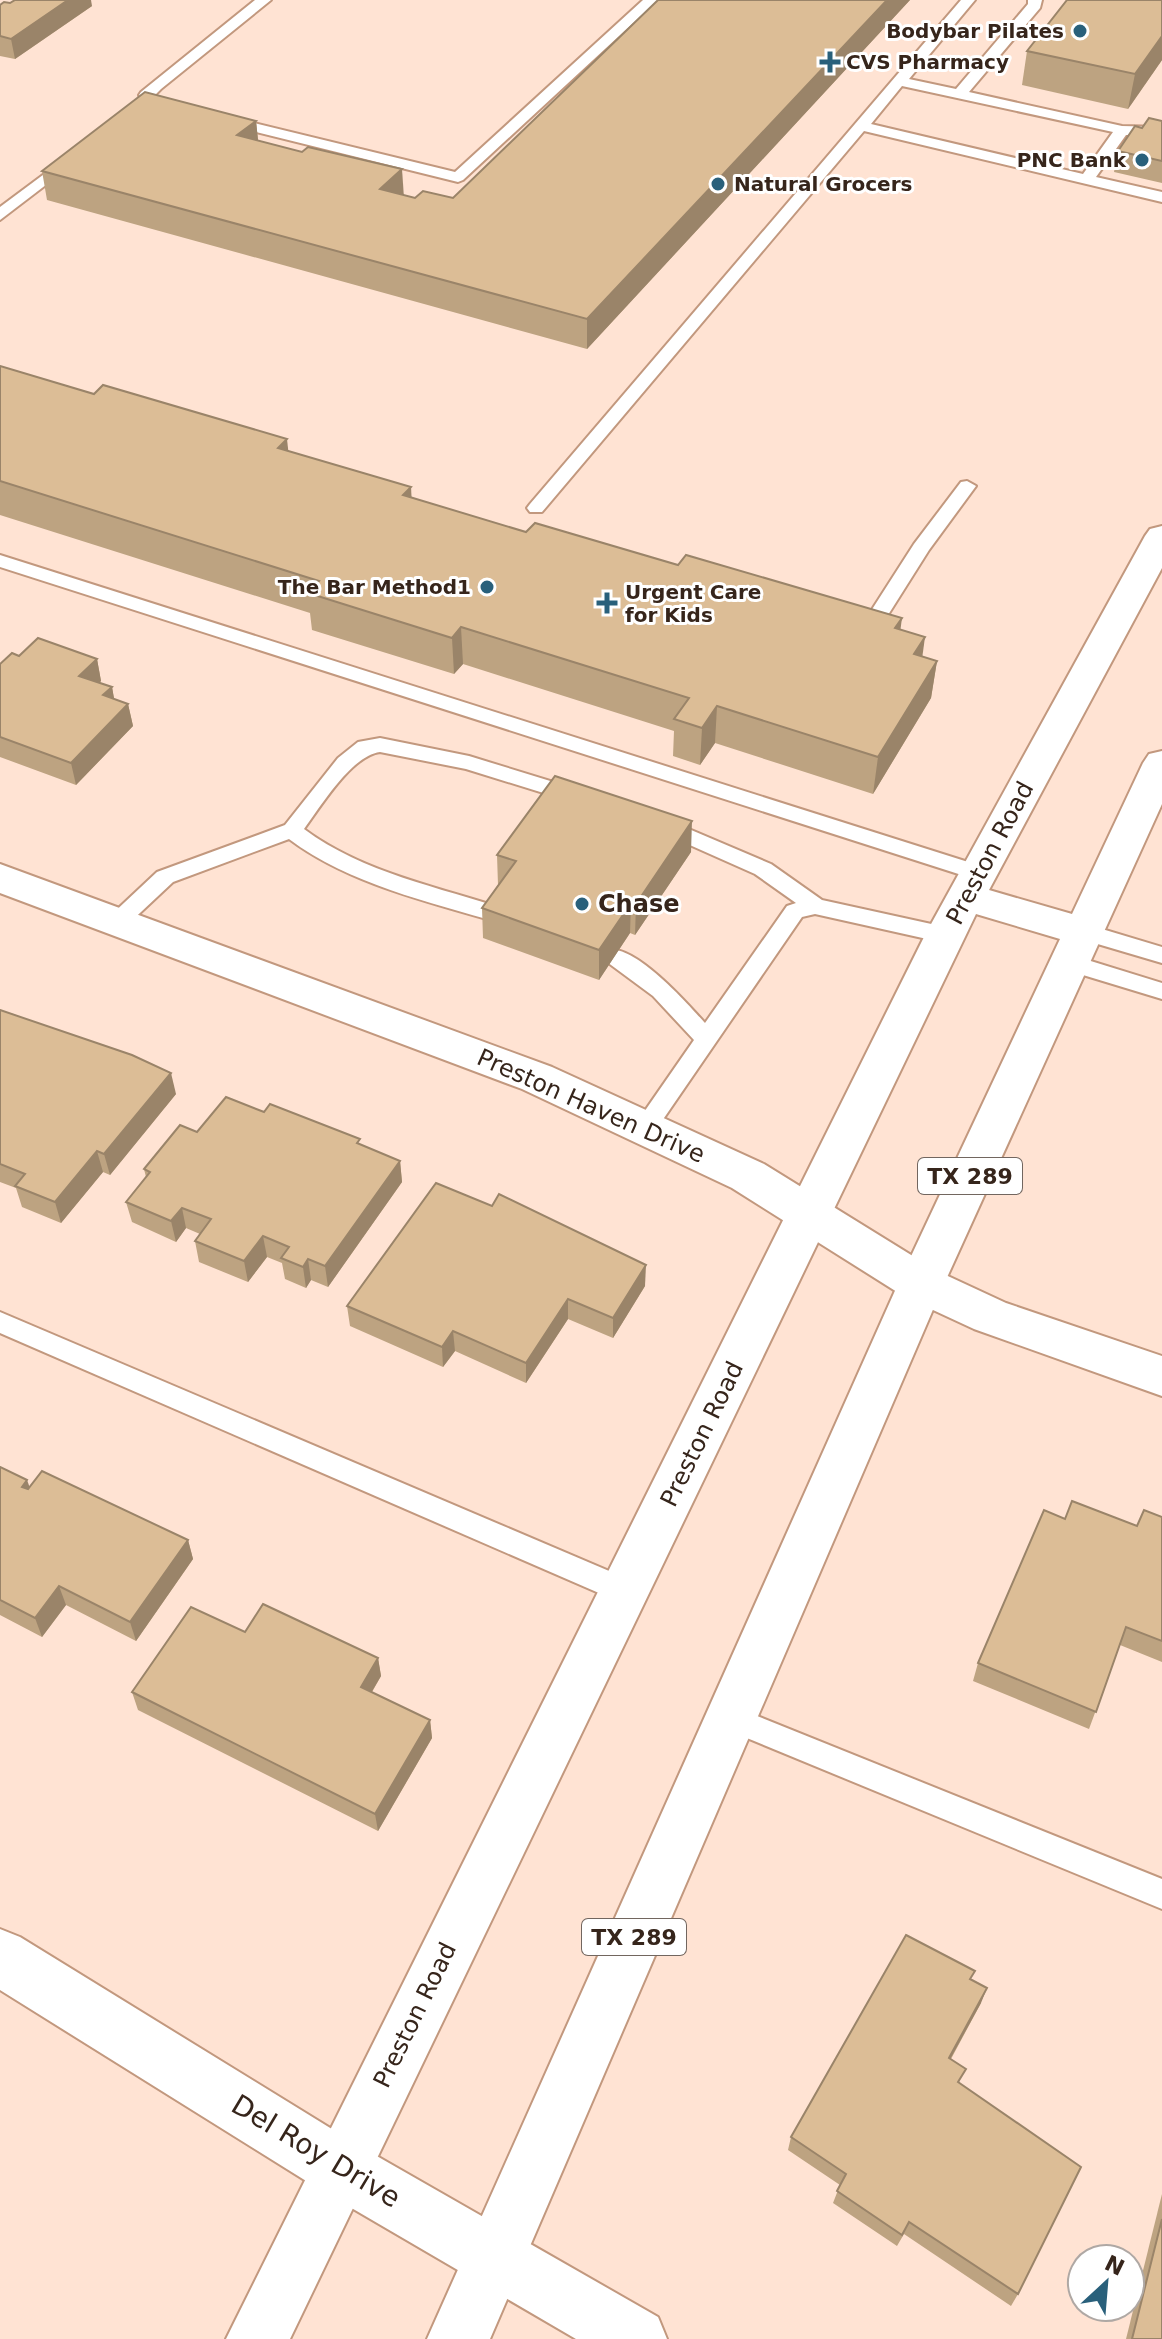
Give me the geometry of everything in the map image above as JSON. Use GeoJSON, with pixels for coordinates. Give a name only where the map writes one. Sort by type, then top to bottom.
{"type":"FeatureCollection","features":[{"type":"Feature","properties":{"kind":"main road","name":"Preston Road"},"geometry":{"type":"LineString","coordinates":[[257,2339],[945,935],[1125,599],[1162,536]]}},
{"type":"Feature","properties":{"kind":"main road"},"geometry":{"type":"LineString","coordinates":[[1125,599],[1162,606]]}},
{"type":"Feature","properties":{"kind":"main road","name":"TX 289"},"geometry":{"type":"LineString","coordinates":[[458,2339],[921,1284],[1162,763]]}},
{"type":"Feature","properties":{"kind":"main road","name":"Preston Haven Drive"},"geometry":{"type":"LineString","coordinates":[[0,878],[537,1078],[748,1176],[921,1284],[990,1316],[1162,1376]]}},
{"type":"Feature","properties":{"kind":"main road"},"geometry":{"type":"LineString","coordinates":[[973,885],[1075,947]]}},
{"type":"Feature","properties":{"kind":"main road","name":"Del Roy Drive"},"geometry":{"type":"LineString","coordinates":[[0,1957],[340,2168],[636,2339]]}},
{"type":"Feature","properties":{"kind":"lane"},"geometry":{"type":"LineString","coordinates":[[148,105],[146,95],[264,0]]}},
{"type":"Feature","properties":{"kind":"lane"},"geometry":{"type":"LineString","coordinates":[[206,115],[458,177],[651,0]]}},
{"type":"Feature","properties":{"kind":"lane"},"geometry":{"type":"LineString","coordinates":[[536,508],[968,0]]}},
{"type":"Feature","properties":{"kind":"lane"},"geometry":{"type":"LineString","coordinates":[[960,94],[1035,5],[1035,0]]}},
{"type":"Feature","properties":{"kind":"lane"},"geometry":{"type":"LineString","coordinates":[[898,81],[1122,130],[1162,131]]}},
{"type":"Feature","properties":{"kind":"lane"},"geometry":{"type":"LineString","coordinates":[[860,126],[1162,197]]}},
{"type":"Feature","properties":{"kind":"lane"},"geometry":{"type":"LineString","coordinates":[[1087,179],[1122,130]]}},
{"type":"Feature","properties":{"kind":"lane"},"geometry":{"type":"LineString","coordinates":[[0,215],[86,148]]}},
{"type":"Feature","properties":{"kind":"lane"},"geometry":{"type":"LineString","coordinates":[[881,611],[921,548],[967,486]]}},
{"type":"Feature","properties":{"kind":"lane"},"geometry":{"type":"LineString","coordinates":[[0,561],[973,885]]}},
{"type":"Feature","properties":{"kind":"lane"},"geometry":{"type":"LineString","coordinates":[[117,922],[165,877],[292,830],[350,759],[368,745],[396,745],[529,780],[604,805]]}},
{"type":"Feature","properties":{"kind":"lane"},"geometry":{"type":"LineString","coordinates":[[649,821],[679,831],[763,869],[815,906],[945,935]]}},
{"type":"Feature","properties":{"kind":"lane"},"geometry":{"type":"LineString","coordinates":[[292,830],[308,845],[369,872],[500,915]]}},
{"type":"Feature","properties":{"kind":"lane"},"geometry":{"type":"LineString","coordinates":[[645,1128],[795,911],[815,906]]}},
{"type":"Feature","properties":{"kind":"lane"},"geometry":{"type":"LineString","coordinates":[[1075,947],[1162,955]]}},
{"type":"Feature","properties":{"kind":"lane"},"geometry":{"type":"LineString","coordinates":[[1075,947],[1162,991]]}},
{"type":"Feature","properties":{"kind":"lane"},"geometry":{"type":"LineString","coordinates":[[615,956],[661,990],[706,1038]]}},
{"type":"Feature","properties":{"kind":"lane"},"geometry":{"type":"LineString","coordinates":[[0,1322],[625,1591]]}},
{"type":"Feature","properties":{"kind":"lane"},"geometry":{"type":"LineString","coordinates":[[730,1718],[1162,1894]]}},
{"type":"Feature","properties":{"kind":"building"},"geometry":{"type":"Polygon","coordinates":[[[15,0],[68,0],[11,39],[0,36],[0,5],[15,0]]]}},
{"type":"Feature","properties":{"kind":"building"},"geometry":{"type":"Polygon","coordinates":[[[658,0],[887,0],[587,319],[42,171],[145,92],[256,121],[237,135],[302,152],[308,147],[402,169],[380,189],[415,198],[423,191],[453,198],[658,0]]]}},
{"type":"Feature","properties":{"kind":"building"},"geometry":{"type":"Polygon","coordinates":[[[1067,0],[1162,0],[1162,36],[1135,74],[1027,51],[1067,0]]]}},
{"type":"Feature","properties":{"kind":"building"},"geometry":{"type":"Polygon","coordinates":[[[1149,118],[1162,121],[1162,161],[1118,151],[1135,126],[1142,128],[1149,118]]]}},
{"type":"Feature","properties":{"kind":"building"},"geometry":{"type":"Polygon","coordinates":[[[0,366],[94,394],[103,385],[287,439],[278,448],[411,487],[403,495],[526,532],[535,523],[678,565],[686,555],[902,618],[895,628],[925,637],[914,654],[937,661],[878,757],[717,706],[702,728],[674,719],[689,698],[461,627],[452,638],[308,593],[319,581],[0,481],[0,366]]]}},
{"type":"Feature","properties":{"kind":"building"},"geometry":{"type":"Polygon","coordinates":[[[38,638],[97,659],[79,676],[112,687],[103,695],[128,704],[71,763],[0,737],[0,664],[12,653],[19,656],[38,638]]]}},
{"type":"Feature","properties":{"kind":"building","name":"Chase"},"geometry":{"type":"Polygon","coordinates":[[[555,776],[692,821],[636,904],[631,903],[599,950],[482,908],[516,861],[497,855],[555,776]]]}},
{"type":"Feature","properties":{"kind":"building"},"geometry":{"type":"Polygon","coordinates":[[[0,1010],[132,1055],[171,1073],[104,1154],[97,1151],[55,1202],[15,1186],[25,1174],[0,1164],[0,1010]]]}},
{"type":"Feature","properties":{"kind":"building"},"geometry":{"type":"Polygon","coordinates":[[[226,1097],[264,1112],[270,1104],[360,1139],[357,1143],[400,1161],[325,1266],[308,1259],[303,1267],[281,1258],[289,1247],[263,1236],[244,1261],[195,1241],[211,1219],[182,1208],[171,1221],[126,1202],[150,1172],[144,1169],[180,1125],[197,1132],[226,1097]]]}},
{"type":"Feature","properties":{"kind":"building"},"geometry":{"type":"Polygon","coordinates":[[[436,1183],[492,1206],[499,1194],[646,1265],[613,1318],[568,1299],[526,1363],[453,1331],[442,1347],[347,1306],[436,1183]]]}},
{"type":"Feature","properties":{"kind":"building"},"geometry":{"type":"Polygon","coordinates":[[[0,1467],[27,1480],[22,1487],[28,1489],[42,1471],[188,1540],[130,1622],[59,1586],[35,1618],[0,1600],[0,1467]]]}},
{"type":"Feature","properties":{"kind":"building"},"geometry":{"type":"Polygon","coordinates":[[[1072,1501],[1137,1526],[1144,1510],[1162,1517],[1162,1641],[1126,1627],[1096,1712],[978,1663],[1044,1510],[1065,1519],[1072,1501]]]}},
{"type":"Feature","properties":{"kind":"building"},"geometry":{"type":"Polygon","coordinates":[[[263,1604],[378,1658],[361,1687],[430,1720],[375,1814],[132,1692],[191,1607],[245,1632],[263,1604]]]}},
{"type":"Feature","properties":{"kind":"building"},"geometry":{"type":"Polygon","coordinates":[[[906,1935],[975,1971],[970,1979],[987,1988],[949,2058],[966,2069],[958,2082],[1081,2167],[1018,2294],[909,2222],[902,2235],[837,2191],[846,2174],[791,2137],[906,1935]]]}},
{"type":"Feature","properties":{"kind":"building"},"geometry":{"type":"Polygon","coordinates":[[[1162,2219],[1162,2339],[1132,2339],[1136,2323],[1146,2323],[1146,2283],[1162,2219]]]}},
{"type":"Feature","properties":{"kind":"place","name":"Bodybar Pilates"},"geometry":{"type":"Point","coordinates":[1080,31]}},
{"type":"Feature","properties":{"kind":"place","name":"CVS Pharmacy"},"geometry":{"type":"Point","coordinates":[830,62]}},
{"type":"Feature","properties":{"kind":"place","name":"PNC Bank"},"geometry":{"type":"Point","coordinates":[1142,160]}},
{"type":"Feature","properties":{"kind":"place","name":"Natural Grocers"},"geometry":{"type":"Point","coordinates":[718,184]}},
{"type":"Feature","properties":{"kind":"place","name":"The Bar Method1"},"geometry":{"type":"Point","coordinates":[487,587]}},
{"type":"Feature","properties":{"kind":"place","name":"Urgent Care for Kids"},"geometry":{"type":"Point","coordinates":[607,603]}},
{"type":"Feature","properties":{"kind":"place","name":"Chase"},"geometry":{"type":"Point","coordinates":[582,904]}}]}
